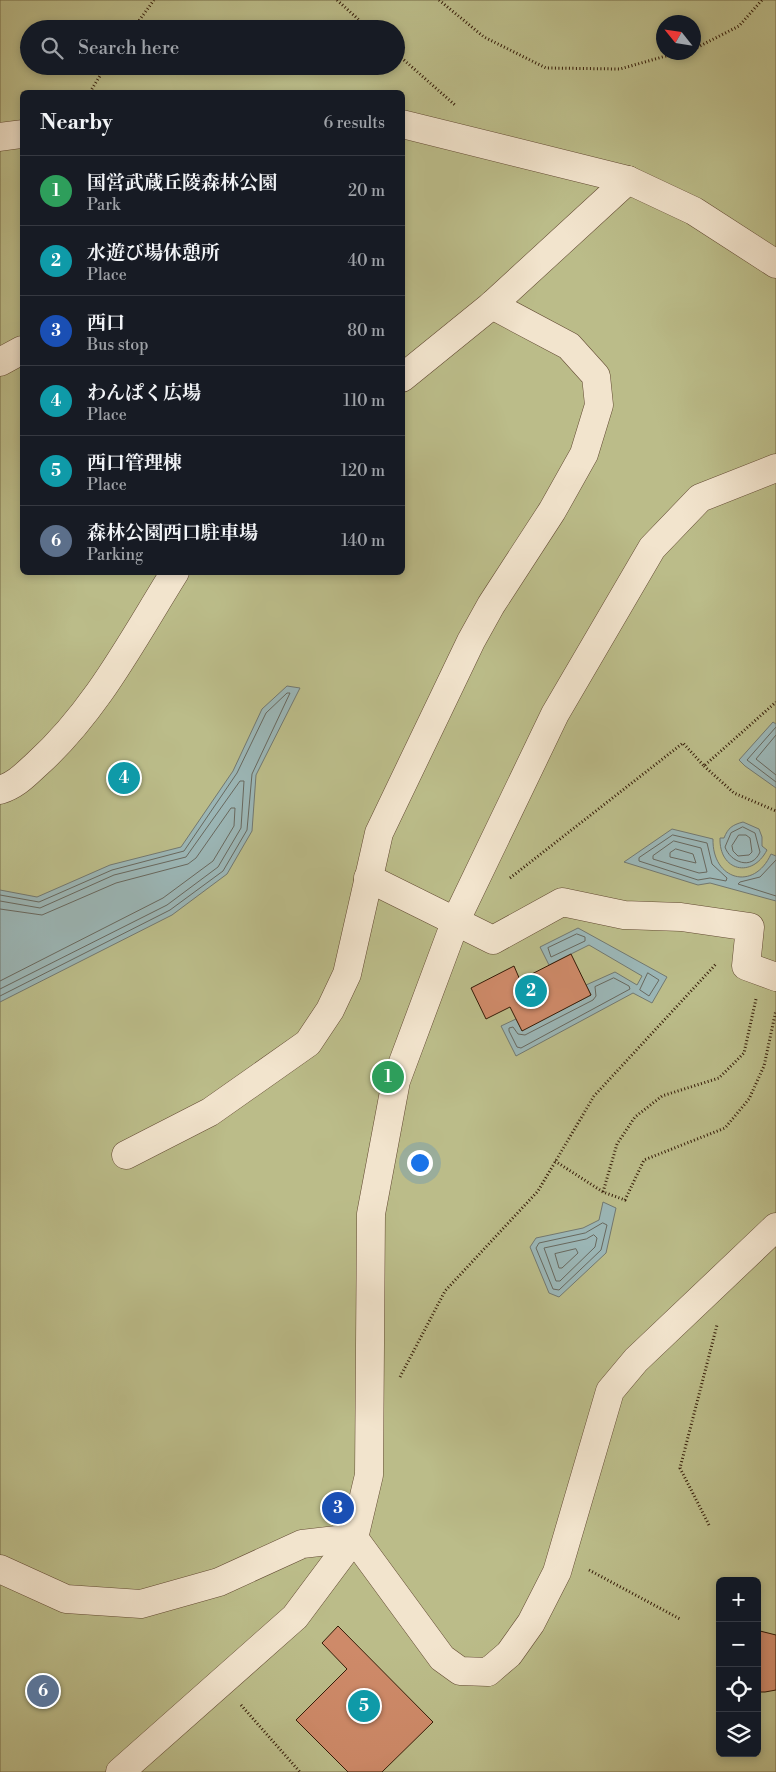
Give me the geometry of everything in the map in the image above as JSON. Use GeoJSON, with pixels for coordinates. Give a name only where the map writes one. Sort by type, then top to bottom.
{"type":"FeatureCollection","features":[{"type":"Feature","properties":{"kind":"street"},"geometry":{"type":"LineString","coordinates":[[405,125],[628,180],[694,211],[776,264]]}},
{"type":"Feature","properties":{"kind":"street"},"geometry":{"type":"LineString","coordinates":[[0,137],[20,134]]}},
{"type":"Feature","properties":{"kind":"street"},"geometry":{"type":"LineString","coordinates":[[405,376],[492,305],[628,180]]}},
{"type":"Feature","properties":{"kind":"street"},"geometry":{"type":"LineString","coordinates":[[126,1155],[210,1112],[308,1043],[330,1010],[347,974],[379,833],[471,641],[491,605],[552,512],[584,454],[599,405],[596,376],[569,346],[492,305]]}},
{"type":"Feature","properties":{"kind":"street"},"geometry":{"type":"LineString","coordinates":[[0,362],[20,351]]}},
{"type":"Feature","properties":{"kind":"street"},"geometry":{"type":"LineString","coordinates":[[120,1772],[295,1617],[354,1538],[369,1476],[371,1214],[396,1081],[456,920],[555,714],[652,548],[700,498],[776,468]]}},
{"type":"Feature","properties":{"kind":"street"},"geometry":{"type":"LineString","coordinates":[[0,790],[13,786],[57,746],[92,704],[173,575]]}},
{"type":"Feature","properties":{"kind":"street"},"geometry":{"type":"LineString","coordinates":[[368,878],[493,940],[562,902],[624,915],[681,917],[750,927],[761,972]]}},
{"type":"Feature","properties":{"kind":"street"},"geometry":{"type":"LineString","coordinates":[[354,1538],[442,1658],[460,1671],[488,1672],[509,1654],[531,1623],[557,1572],[610,1391],[636,1360],[776,1227]]}},
{"type":"Feature","properties":{"kind":"street"},"geometry":{"type":"LineString","coordinates":[[0,1569],[66,1599],[141,1604],[219,1582],[302,1544],[354,1538]]}},
{"type":"Feature","properties":{"kind":"path"},"geometry":{"type":"LineString","coordinates":[[140,20],[154,0]]}},
{"type":"Feature","properties":{"kind":"path"},"geometry":{"type":"LineString","coordinates":[[336,0],[359,20]]}},
{"type":"Feature","properties":{"kind":"path"},"geometry":{"type":"LineString","coordinates":[[439,0],[484,37],[546,68],[620,69],[656,59]]}},
{"type":"Feature","properties":{"kind":"path"},"geometry":{"type":"LineString","coordinates":[[701,45],[739,26],[762,0]]}},
{"type":"Feature","properties":{"kind":"path"},"geometry":{"type":"LineString","coordinates":[[405,61],[460,110]]}},
{"type":"Feature","properties":{"kind":"path"},"geometry":{"type":"LineString","coordinates":[[91,90],[100,75]]}},
{"type":"Feature","properties":{"kind":"path"},"geometry":{"type":"LineString","coordinates":[[704,766],[776,702]]}},
{"type":"Feature","properties":{"kind":"path"},"geometry":{"type":"LineString","coordinates":[[503,884],[684,743],[704,766],[734,793],[776,811]]}},
{"type":"Feature","properties":{"kind":"path"},"geometry":{"type":"LineString","coordinates":[[398,1381],[446,1290],[538,1191],[594,1096],[723,957],[761,972],[744,1053],[719,1078],[662,1096],[635,1117],[617,1144],[603,1192]]}},
{"type":"Feature","properties":{"kind":"path"},"geometry":{"type":"LineString","coordinates":[[555,1161],[603,1192],[625,1200],[644,1160],[725,1128],[749,1098],[764,1066],[776,1010]]}},
{"type":"Feature","properties":{"kind":"path"},"geometry":{"type":"LineString","coordinates":[[709,1526],[680,1468],[719,1316]]}},
{"type":"Feature","properties":{"kind":"path"},"geometry":{"type":"LineString","coordinates":[[562,1556],[680,1619]]}},
{"type":"Feature","properties":{"kind":"path"},"geometry":{"type":"LineString","coordinates":[[221,1683],[299,1771]]}},
{"type":"Feature","properties":{"kind":"green space"},"geometry":{"type":"Polygon","coordinates":[[[0,0],[776,0],[776,1772],[0,1772],[0,0]]]}},
{"type":"Feature","properties":{"kind":"water"},"geometry":{"type":"Polygon","coordinates":[[[287,686],[300,688],[256,775],[252,831],[227,874],[172,915],[0,1002],[0,890],[37,897],[110,865],[181,847],[233,771],[262,709],[287,686]]]}},
{"type":"Feature","properties":{"kind":"water"},"geometry":{"type":"Polygon","coordinates":[[[773,722],[776,724],[776,788],[739,760],[773,722]]]}},
{"type":"Feature","properties":{"kind":"water"},"geometry":{"type":"Polygon","coordinates":[[[743,822],[759,829],[762,837],[762,846],[767,850],[761,859],[745,868],[730,864],[725,858],[721,849],[720,838],[724,838],[733,826],[743,822]]]}},
{"type":"Feature","properties":{"kind":"water"},"geometry":{"type":"Polygon","coordinates":[[[672,829],[713,839],[719,864],[726,872],[735,876],[745,877],[755,873],[764,866],[771,854],[776,856],[776,901],[710,883],[698,885],[624,862],[672,829]]]}},
{"type":"Feature","properties":{"kind":"water"},"geometry":{"type":"Polygon","coordinates":[[[578,928],[667,977],[652,1003],[633,993],[516,1056],[501,1026],[516,1019],[522,1030],[591,995],[586,985],[615,972],[637,985],[642,976],[589,945],[549,965],[540,947],[578,928]]]}},
{"type":"Feature","properties":{"kind":"water"},"geometry":{"type":"Polygon","coordinates":[[[603,1202],[616,1208],[606,1253],[559,1297],[549,1293],[530,1247],[536,1238],[583,1228],[599,1220],[603,1202]]]}},
{"type":"Feature","properties":{"kind":"building"},"geometry":{"type":"Polygon","coordinates":[[[571,954],[591,995],[522,1031],[510,1007],[486,1019],[471,988],[514,966],[520,980],[571,954]]]}},
{"type":"Feature","properties":{"kind":"building"},"geometry":{"type":"Polygon","coordinates":[[[338,1626],[433,1722],[382,1772],[348,1772],[296,1720],[347,1669],[322,1643],[338,1626]]]}},
{"type":"Feature","properties":{"kind":"building"},"geometry":{"type":"Polygon","coordinates":[[[761,1631],[776,1635],[776,1690],[761,1692],[761,1631]]]}},
{"type":"Feature","properties":{"kind":"place","name":"わんぱく広場"},"geometry":{"type":"Point","coordinates":[124,778]}},
{"type":"Feature","properties":{"kind":"place","name":"水遊び場休憩所"},"geometry":{"type":"Point","coordinates":[531,991]}},
{"type":"Feature","properties":{"kind":"place","name":"国営武蔵丘陵森林公園"},"geometry":{"type":"Point","coordinates":[388,1077]}},
{"type":"Feature","properties":{"kind":"place","name":"西口"},"geometry":{"type":"Point","coordinates":[338,1508]}},
{"type":"Feature","properties":{"kind":"place","name":"森林公園西口駐車場"},"geometry":{"type":"Point","coordinates":[43,1691]}},
{"type":"Feature","properties":{"kind":"place","name":"西口管理棟"},"geometry":{"type":"Point","coordinates":[364,1706]}}]}
